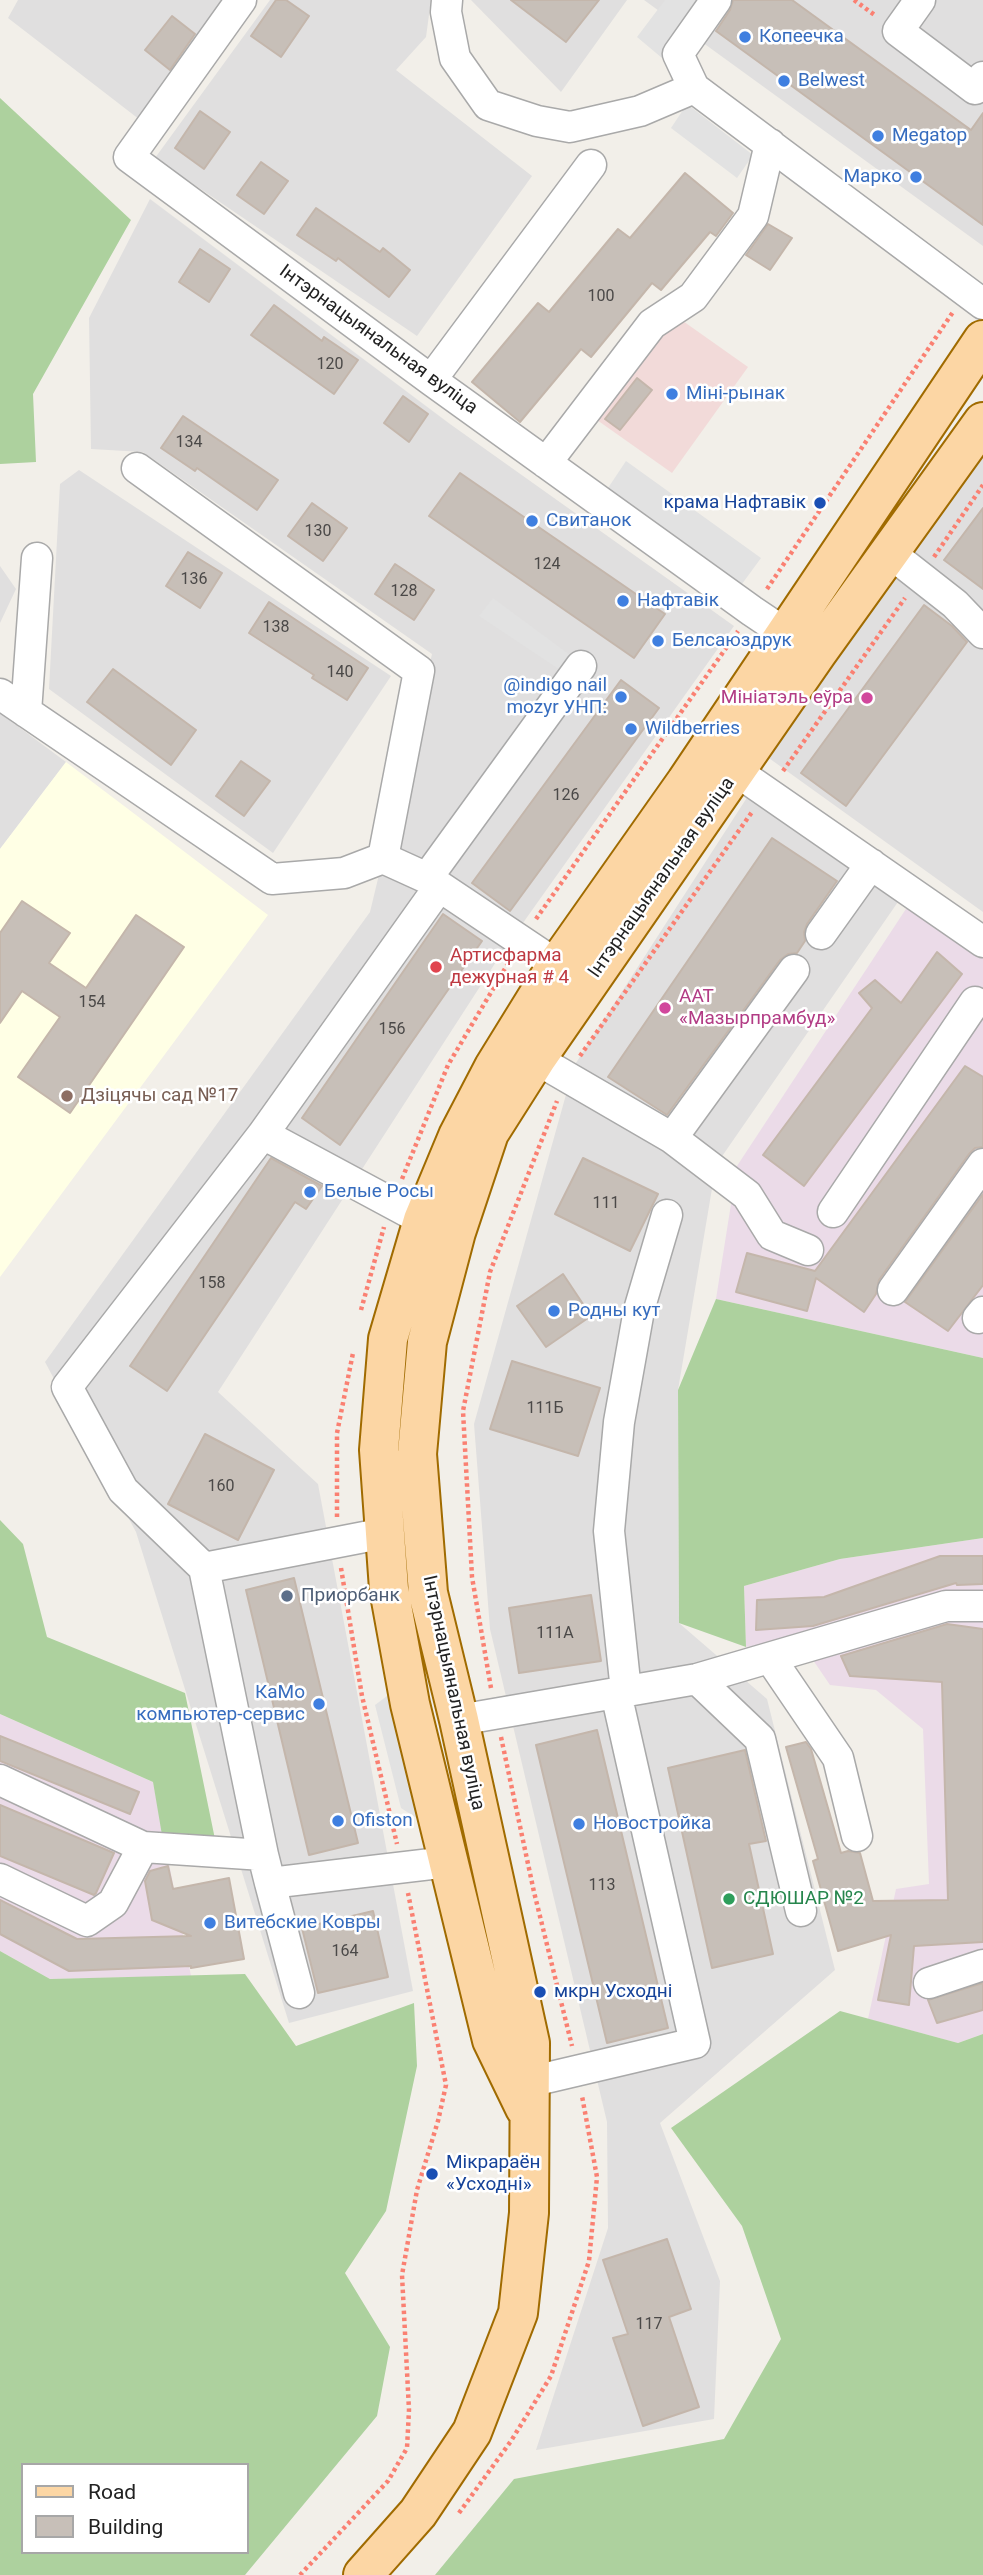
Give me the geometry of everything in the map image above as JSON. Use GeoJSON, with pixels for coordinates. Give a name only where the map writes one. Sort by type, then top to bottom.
{"type":"FeatureCollection","features":[{"type":"Feature","properties":{"kind":"main road","name":"Інтэрнацыянальная вуліца"},"geometry":{"type":"LineString","coordinates":[[363,2575],[418,2513],[472,2432],[518,2313],[529,2213],[530,2043],[459,1720],[428,1593],[417,1454],[427,1342],[423,1218],[489,1133],[536,1059],[736,771],[801,643],[983,341]]}},
{"type":"Feature","properties":{"kind":"main road","name":"Інтэрнацыянальная вуліца"},"geometry":{"type":"LineString","coordinates":[[529,2099],[492,2040],[410,1704],[389,1589],[379,1450],[388,1339],[423,1218],[458,1136],[482,1090],[557,965],[685,782],[801,643],[890,554],[983,422]]}},
{"type":"Feature","properties":{"kind":"lane","name":"Інтэрнацыянальная вуліца"},"geometry":{"type":"LineString","coordinates":[[241,0],[129,157],[431,380],[752,611],[801,643]]}},
{"type":"Feature","properties":{"kind":"lane"},"geometry":{"type":"LineString","coordinates":[[447,0],[446,12],[455,58],[488,105],[537,121],[570,127],[640,111],[694,88]]}},
{"type":"Feature","properties":{"kind":"lane"},"geometry":{"type":"LineString","coordinates":[[716,0],[678,54],[694,88],[974,299]]}},
{"type":"Feature","properties":{"kind":"lane"},"geometry":{"type":"LineString","coordinates":[[920,0],[898,31],[975,89],[983,77]]}},
{"type":"Feature","properties":{"kind":"lane"},"geometry":{"type":"LineString","coordinates":[[546,463],[652,324],[693,296],[753,216],[770,144]]}},
{"type":"Feature","properties":{"kind":"lane"},"geometry":{"type":"LineString","coordinates":[[431,380],[591,165]]}},
{"type":"Feature","properties":{"kind":"lane"},"geometry":{"type":"LineString","coordinates":[[136,468],[419,671],[383,858]]}},
{"type":"Feature","properties":{"kind":"lane"},"geometry":{"type":"LineString","coordinates":[[890,554],[955,604],[983,633]]}},
{"type":"Feature","properties":{"kind":"lane"},"geometry":{"type":"LineString","coordinates":[[26,712],[37,558]]}},
{"type":"Feature","properties":{"kind":"lane"},"geometry":{"type":"LineString","coordinates":[[299,1993],[266,1869],[204,1568],[123,1490],[67,1387],[263,1134],[581,666]]}},
{"type":"Feature","properties":{"kind":"lane"},"geometry":{"type":"LineString","coordinates":[[0,694],[272,879],[344,873],[383,858],[433,883],[557,965]]}},
{"type":"Feature","properties":{"kind":"lane"},"geometry":{"type":"LineString","coordinates":[[736,771],[983,942]]}},
{"type":"Feature","properties":{"kind":"lane"},"geometry":{"type":"LineString","coordinates":[[821,934],[871,864]]}},
{"type":"Feature","properties":{"kind":"lane"},"geometry":{"type":"LineString","coordinates":[[672,1138],[794,970]]}},
{"type":"Feature","properties":{"kind":"lane"},"geometry":{"type":"LineString","coordinates":[[833,1212],[980,1002]]}},
{"type":"Feature","properties":{"kind":"lane"},"geometry":{"type":"LineString","coordinates":[[536,1059],[672,1138],[747,1195],[772,1235],[808,1250]]}},
{"type":"Feature","properties":{"kind":"lane"},"geometry":{"type":"LineString","coordinates":[[263,1134],[423,1218]]}},
{"type":"Feature","properties":{"kind":"lane"},"geometry":{"type":"LineString","coordinates":[[893,1290],[983,1164]]}},
{"type":"Feature","properties":{"kind":"lane"},"geometry":{"type":"LineString","coordinates":[[529,2099],[695,2043],[621,1692],[609,1531],[619,1422],[639,1310],[667,1215]]}},
{"type":"Feature","properties":{"kind":"lane"},"geometry":{"type":"LineString","coordinates":[[204,1568],[385,1533]]}},
{"type":"Feature","properties":{"kind":"lane"},"geometry":{"type":"LineString","coordinates":[[459,1720],[697,1679],[946,1606],[983,1606]]}},
{"type":"Feature","properties":{"kind":"lane"},"geometry":{"type":"LineString","coordinates":[[771,1658],[838,1758],[857,1836]]}},
{"type":"Feature","properties":{"kind":"lane"},"geometry":{"type":"LineString","coordinates":[[697,1679],[760,1739],[801,1911]]}},
{"type":"Feature","properties":{"kind":"lane"},"geometry":{"type":"LineString","coordinates":[[0,1780],[143,1847],[266,1869],[402,1866],[449,1862]]}},
{"type":"Feature","properties":{"kind":"lane"},"geometry":{"type":"LineString","coordinates":[[0,1879],[87,1921],[113,1903],[143,1847]]}},
{"type":"Feature","properties":{"kind":"lane"},"geometry":{"type":"LineString","coordinates":[[929,1983],[983,1965]]}},
{"type":"Feature","properties":{"kind":"path"},"geometry":{"type":"LineString","coordinates":[[359,1320],[364,1295],[423,1218],[448,1065],[521,941],[974,299]]}},
{"type":"Feature","properties":{"kind":"path"},"geometry":{"type":"LineString","coordinates":[[300,2575],[388,2481],[407,2448],[409,2410],[402,2276],[416,2190],[438,2121],[446,2085],[402,1866],[362,1696],[337,1542],[337,1433],[355,1345]]}},
{"type":"Feature","properties":{"kind":"shaded area"},"geometry":{"type":"Polygon","coordinates":[[[18,0],[229,0],[144,123],[8,18],[18,0]]]}},
{"type":"Feature","properties":{"kind":"shaded area"},"geometry":{"type":"Polygon","coordinates":[[[270,0],[431,0],[426,37],[396,70],[532,176],[417,336],[155,158],[270,0]]]}},
{"type":"Feature","properties":{"kind":"shaded area"},"geometry":{"type":"Polygon","coordinates":[[[471,0],[627,0],[561,92],[471,0]]]}},
{"type":"Feature","properties":{"kind":"shaded area"},"geometry":{"type":"Polygon","coordinates":[[[644,0],[983,0],[983,246],[644,0]]]}},
{"type":"Feature","properties":{"kind":"shaded area"},"geometry":{"type":"Polygon","coordinates":[[[665,0],[705,0],[662,58],[637,37],[665,0]]]}},
{"type":"Feature","properties":{"kind":"shaded area"},"geometry":{"type":"Polygon","coordinates":[[[687,104],[753,155],[737,178],[671,128],[687,104]]]}},
{"type":"Feature","properties":{"kind":"shaded area"},"geometry":{"type":"Polygon","coordinates":[[[150,199],[450,424],[734,626],[503,951],[218,1392],[318,1484],[413,1991],[289,2023],[136,1532],[45,1362],[370,912],[432,654],[143,452],[91,449],[89,318],[150,199]]]}},
{"type":"Feature","properties":{"kind":"shaded area","name":"Міні-рынак"},"geometry":{"type":"Polygon","coordinates":[[[673,314],[748,367],[672,473],[597,420],[673,314]]]}},
{"type":"Feature","properties":{"kind":"shaded area"},"geometry":{"type":"Polygon","coordinates":[[[983,441],[983,912],[766,756],[983,441]]]}},
{"type":"Feature","properties":{"kind":"shaded area"},"geometry":{"type":"Polygon","coordinates":[[[626,461],[761,558],[742,584],[608,488],[626,461]]]}},
{"type":"Feature","properties":{"kind":"shaded area"},"geometry":{"type":"Polygon","coordinates":[[[79,470],[391,676],[273,853],[49,689],[60,484],[79,470]]]}},
{"type":"Feature","properties":{"kind":"shaded area"},"geometry":{"type":"Polygon","coordinates":[[[0,566],[16,589],[0,623],[0,566]]]}},
{"type":"Feature","properties":{"kind":"shaded area"},"geometry":{"type":"Polygon","coordinates":[[[493,598],[570,655],[560,670],[479,616],[493,598]]]}},
{"type":"Feature","properties":{"kind":"shaded area"},"geometry":{"type":"Polygon","coordinates":[[[0,713],[66,762],[0,849],[0,713]]]}},
{"type":"Feature","properties":{"kind":"shaded area","name":"Дзіцячы сад №17"},"geometry":{"type":"Polygon","coordinates":[[[66,762],[268,915],[0,1277],[0,849],[66,762]]]}},
{"type":"Feature","properties":{"kind":"shaded area"},"geometry":{"type":"Polygon","coordinates":[[[748,796],[900,899],[716,1165],[678,1390],[679,1623],[767,1699],[835,1970],[660,2123],[720,2281],[714,2419],[536,2450],[608,2228],[607,2122],[490,1629],[474,1424],[574,1066],[748,796]]]}},
{"type":"Feature","properties":{"kind":"shaded area"},"geometry":{"type":"Polygon","coordinates":[[[923,883],[983,927],[983,1358],[716,1299],[737,1166],[923,883]]]}},
{"type":"Feature","properties":{"kind":"shaded area"},"geometry":{"type":"Polygon","coordinates":[[[983,1538],[983,2034],[958,2043],[868,2019],[896,1889],[929,1884],[923,1729],[876,1690],[830,1685],[798,1638],[746,1647],[744,1586],[840,1559],[983,1538]]]}},
{"type":"Feature","properties":{"kind":"shaded area"},"geometry":{"type":"Polygon","coordinates":[[[395,1690],[421,1821],[401,1808],[375,1705],[395,1690]]]}},
{"type":"Feature","properties":{"kind":"shaded area"},"geometry":{"type":"Polygon","coordinates":[[[0,1714],[153,1782],[191,1976],[50,1979],[0,1951],[0,1714]]]}},
{"type":"Feature","properties":{"kind":"green space"},"geometry":{"type":"Polygon","coordinates":[[[0,98],[131,220],[33,394],[36,462],[0,464],[0,98]]]}},
{"type":"Feature","properties":{"kind":"green space"},"geometry":{"type":"Polygon","coordinates":[[[716,1299],[983,1358],[983,1538],[840,1559],[744,1586],[746,1647],[679,1623],[678,1390],[716,1299]]]}},
{"type":"Feature","properties":{"kind":"green space"},"geometry":{"type":"Polygon","coordinates":[[[0,1520],[23,1544],[47,1637],[185,1693],[216,1844],[162,1835],[153,1782],[0,1714],[0,1520]]]}},
{"type":"Feature","properties":{"kind":"green space"},"geometry":{"type":"Polygon","coordinates":[[[0,1951],[50,1979],[245,1974],[296,2046],[414,2003],[417,2066],[386,2211],[345,2273],[390,2347],[377,2416],[245,2575],[0,2575],[0,1951]]]}},
{"type":"Feature","properties":{"kind":"green space"},"geometry":{"type":"Polygon","coordinates":[[[840,2011],[958,2043],[983,2034],[983,2575],[435,2575],[514,2479],[724,2439],[781,2339],[742,2226],[671,2128],[840,2011]]]}},
{"type":"Feature","properties":{"kind":"building"},"geometry":{"type":"Polygon","coordinates":[[[276,0],[286,0],[309,16],[281,57],[251,36],[276,0]]]}},
{"type":"Feature","properties":{"kind":"building"},"geometry":{"type":"Polygon","coordinates":[[[511,0],[599,0],[566,42],[511,0]]]}},
{"type":"Feature","properties":{"kind":"building"},"geometry":{"type":"Polygon","coordinates":[[[733,0],[792,0],[971,130],[983,113],[983,225],[716,31],[730,10],[733,0]]]}},
{"type":"Feature","properties":{"kind":"building"},"geometry":{"type":"Polygon","coordinates":[[[172,16],[195,34],[170,70],[145,50],[172,16]]]}},
{"type":"Feature","properties":{"kind":"building"},"geometry":{"type":"Polygon","coordinates":[[[200,111],[230,132],[204,169],[175,148],[200,111]]]}},
{"type":"Feature","properties":{"kind":"building"},"geometry":{"type":"Polygon","coordinates":[[[261,162],[288,181],[264,214],[237,195],[261,162]]]}},
{"type":"Feature","properties":{"kind":"building"},"geometry":{"type":"Polygon","coordinates":[[[685,173],[733,213],[716,236],[710,232],[661,290],[652,283],[591,357],[581,349],[520,422],[472,382],[538,303],[549,312],[618,229],[630,238],[685,173]]]}},
{"type":"Feature","properties":{"kind":"building"},"geometry":{"type":"Polygon","coordinates":[[[316,208],[380,252],[383,248],[410,270],[389,297],[338,258],[336,261],[297,235],[316,208]]]}},
{"type":"Feature","properties":{"kind":"building"},"geometry":{"type":"Polygon","coordinates":[[[768,224],[792,238],[770,270],[746,255],[768,224]]]}},
{"type":"Feature","properties":{"kind":"building"},"geometry":{"type":"Polygon","coordinates":[[[200,249],[230,269],[209,302],[179,282],[200,249]]]}},
{"type":"Feature","properties":{"kind":"building"},"geometry":{"type":"Polygon","coordinates":[[[274,305],[322,341],[324,337],[358,360],[334,394],[251,335],[274,305]]]}},
{"type":"Feature","properties":{"kind":"building"},"geometry":{"type":"Polygon","coordinates":[[[637,378],[652,390],[620,430],[605,419],[637,378]]]}},
{"type":"Feature","properties":{"kind":"building"},"geometry":{"type":"Polygon","coordinates":[[[403,396],[428,414],[409,442],[384,423],[403,396]]]}},
{"type":"Feature","properties":{"kind":"building"},"geometry":{"type":"Polygon","coordinates":[[[183,416],[278,480],[257,510],[197,468],[195,471],[161,448],[183,416]]]}},
{"type":"Feature","properties":{"kind":"building"},"geometry":{"type":"Polygon","coordinates":[[[460,473],[665,614],[634,658],[429,516],[460,473]]]}},
{"type":"Feature","properties":{"kind":"building"},"geometry":{"type":"Polygon","coordinates":[[[312,503],[347,528],[323,561],[288,536],[312,503]]]}},
{"type":"Feature","properties":{"kind":"building"},"geometry":{"type":"Polygon","coordinates":[[[983,508],[983,589],[944,560],[983,508]]]}},
{"type":"Feature","properties":{"kind":"building"},"geometry":{"type":"Polygon","coordinates":[[[188,552],[222,573],[200,608],[166,586],[188,552]]]}},
{"type":"Feature","properties":{"kind":"building"},"geometry":{"type":"Polygon","coordinates":[[[395,564],[434,590],[414,620],[375,594],[395,564]]]}},
{"type":"Feature","properties":{"kind":"building"},"geometry":{"type":"Polygon","coordinates":[[[269,602],[368,668],[347,700],[249,633],[269,602]]]}},
{"type":"Feature","properties":{"kind":"building"},"geometry":{"type":"Polygon","coordinates":[[[924,605],[952,626],[967,642],[846,806],[801,773],[924,605]]]}},
{"type":"Feature","properties":{"kind":"building"},"geometry":{"type":"Polygon","coordinates":[[[113,669],[196,730],[171,765],[87,702],[113,669]]]}},
{"type":"Feature","properties":{"kind":"building"},"geometry":{"type":"Polygon","coordinates":[[[621,680],[659,708],[510,911],[472,883],[621,680]]]}},
{"type":"Feature","properties":{"kind":"building"},"geometry":{"type":"Polygon","coordinates":[[[241,761],[270,781],[244,816],[216,796],[241,761]]]}},
{"type":"Feature","properties":{"kind":"building","name":"ААТ «Мазырпрамбуд»"},"geometry":{"type":"Polygon","coordinates":[[[772,838],[837,881],[807,924],[805,941],[797,953],[788,954],[780,960],[667,1115],[608,1077],[772,838]]]}},
{"type":"Feature","properties":{"kind":"building"},"geometry":{"type":"Polygon","coordinates":[[[22,901],[70,933],[49,963],[86,988],[136,915],[184,947],[70,1113],[18,1077],[60,1017],[22,991],[0,1023],[0,933],[22,901]]]}},
{"type":"Feature","properties":{"kind":"building"},"geometry":{"type":"Polygon","coordinates":[[[443,914],[482,941],[340,1145],[302,1118],[443,914]]]}},
{"type":"Feature","properties":{"kind":"building"},"geometry":{"type":"Polygon","coordinates":[[[937,952],[962,974],[804,1186],[763,1155],[872,1008],[859,993],[875,980],[901,1003],[937,952]]]}},
{"type":"Feature","properties":{"kind":"building"},"geometry":{"type":"Polygon","coordinates":[[[965,1066],[983,1077],[983,1147],[975,1148],[969,1154],[879,1280],[876,1294],[864,1312],[816,1278],[807,1311],[736,1292],[747,1253],[815,1271],[965,1066]]]}},
{"type":"Feature","properties":{"kind":"building"},"geometry":{"type":"Polygon","coordinates":[[[271,1158],[322,1186],[306,1209],[295,1202],[167,1391],[130,1366],[271,1158]]]}},
{"type":"Feature","properties":{"kind":"building"},"geometry":{"type":"Polygon","coordinates":[[[583,1158],[658,1194],[630,1251],[555,1214],[583,1158]]]}},
{"type":"Feature","properties":{"kind":"building"},"geometry":{"type":"Polygon","coordinates":[[[983,1194],[983,1285],[948,1331],[905,1302],[983,1194]]]}},
{"type":"Feature","properties":{"kind":"building","name":"Родны кут"},"geometry":{"type":"Polygon","coordinates":[[[563,1274],[591,1316],[546,1347],[517,1306],[563,1274]]]}},
{"type":"Feature","properties":{"kind":"building"},"geometry":{"type":"Polygon","coordinates":[[[512,1361],[600,1388],[578,1456],[490,1429],[512,1361]]]}},
{"type":"Feature","properties":{"kind":"building"},"geometry":{"type":"Polygon","coordinates":[[[205,1434],[274,1470],[238,1540],[168,1504],[205,1434]]]}},
{"type":"Feature","properties":{"kind":"building"},"geometry":{"type":"Polygon","coordinates":[[[940,1556],[983,1556],[983,1584],[956,1583],[813,1626],[756,1630],[757,1600],[824,1597],[940,1556]]]}},
{"type":"Feature","properties":{"kind":"building"},"geometry":{"type":"Polygon","coordinates":[[[294,1578],[358,1843],[309,1855],[246,1590],[294,1578]]]}},
{"type":"Feature","properties":{"kind":"building"},"geometry":{"type":"Polygon","coordinates":[[[591,1595],[601,1661],[519,1673],[509,1608],[591,1595]]]}},
{"type":"Feature","properties":{"kind":"building"},"geometry":{"type":"Polygon","coordinates":[[[947,1624],[983,1629],[983,1942],[914,1946],[909,2005],[878,2000],[891,1935],[838,1951],[813,1861],[818,1859],[786,1747],[806,1742],[811,1749],[841,1853],[860,1853],[873,1901],[948,1900],[942,1682],[850,1676],[841,1656],[947,1624]]]}},
{"type":"Feature","properties":{"kind":"building"},"geometry":{"type":"Polygon","coordinates":[[[597,1730],[668,2028],[607,2043],[536,1745],[597,1730]]]}},
{"type":"Feature","properties":{"kind":"building"},"geometry":{"type":"Polygon","coordinates":[[[0,1736],[139,1792],[130,1814],[0,1761],[0,1736]]]}},
{"type":"Feature","properties":{"kind":"building","name":"СДЮШАР №2"},"geometry":{"type":"Polygon","coordinates":[[[745,1750],[766,1841],[749,1844],[773,1954],[712,1968],[668,1768],[745,1750]]]}},
{"type":"Feature","properties":{"kind":"building"},"geometry":{"type":"Polygon","coordinates":[[[0,1805],[114,1853],[96,1893],[94,1895],[0,1856],[0,1805]]]}},
{"type":"Feature","properties":{"kind":"building"},"geometry":{"type":"Polygon","coordinates":[[[168,1866],[173,1889],[229,1878],[244,1959],[191,1968],[69,1971],[0,1934],[0,1900],[77,1939],[191,1936],[152,1920],[145,1881],[150,1871],[168,1866]]]}},
{"type":"Feature","properties":{"kind":"building"},"geometry":{"type":"Polygon","coordinates":[[[373,1911],[388,1977],[318,1993],[302,1928],[373,1911]]]}},
{"type":"Feature","properties":{"kind":"building"},"geometry":{"type":"Polygon","coordinates":[[[983,1983],[983,2010],[937,2023],[928,2000],[983,1983]]]}},
{"type":"Feature","properties":{"kind":"building"},"geometry":{"type":"Polygon","coordinates":[[[667,2239],[691,2309],[669,2317],[699,2407],[643,2426],[613,2338],[628,2334],[603,2260],[667,2239]]]}},
{"type":"Feature","properties":{"kind":"place","name":"Копеечка"},"geometry":{"type":"Point","coordinates":[745,37]}},
{"type":"Feature","properties":{"kind":"place","name":"Belwest"},"geometry":{"type":"Point","coordinates":[784,81]}},
{"type":"Feature","properties":{"kind":"place","name":"Megatop"},"geometry":{"type":"Point","coordinates":[878,136]}},
{"type":"Feature","properties":{"kind":"place","name":"Марко"},"geometry":{"type":"Point","coordinates":[916,177]}},
{"type":"Feature","properties":{"kind":"place","name":"Міні-рынак"},"geometry":{"type":"Point","coordinates":[672,394]}},
{"type":"Feature","properties":{"kind":"place","name":"крама Нафтавік"},"geometry":{"type":"Point","coordinates":[820,503]}},
{"type":"Feature","properties":{"kind":"place","name":"Свитанок"},"geometry":{"type":"Point","coordinates":[532,521]}},
{"type":"Feature","properties":{"kind":"place","name":"Нафтавік"},"geometry":{"type":"Point","coordinates":[623,601]}},
{"type":"Feature","properties":{"kind":"place","name":"Белсаюздрук"},"geometry":{"type":"Point","coordinates":[658,641]}},
{"type":"Feature","properties":{"kind":"place","name":"@indigo nail mozyr УНП:"},"geometry":{"type":"Point","coordinates":[621,697]}},
{"type":"Feature","properties":{"kind":"place","name":"Мініатэль еўра"},"geometry":{"type":"Point","coordinates":[867,698]}},
{"type":"Feature","properties":{"kind":"place","name":"Wildberries"},"geometry":{"type":"Point","coordinates":[631,729]}},
{"type":"Feature","properties":{"kind":"place","name":"Артисфарма дежурная # 4"},"geometry":{"type":"Point","coordinates":[436,967]}},
{"type":"Feature","properties":{"kind":"place","name":"ААТ «Мазырпрамбуд»"},"geometry":{"type":"Point","coordinates":[665,1008]}},
{"type":"Feature","properties":{"kind":"place","name":"Дзіцячы сад №17"},"geometry":{"type":"Point","coordinates":[67,1096]}},
{"type":"Feature","properties":{"kind":"place","name":"Белые Росы"},"geometry":{"type":"Point","coordinates":[310,1192]}},
{"type":"Feature","properties":{"kind":"place","name":"Родны кут"},"geometry":{"type":"Point","coordinates":[554,1311]}},
{"type":"Feature","properties":{"kind":"place","name":"Приорбанк"},"geometry":{"type":"Point","coordinates":[287,1596]}},
{"type":"Feature","properties":{"kind":"place","name":"КаМо компьютер-сервис"},"geometry":{"type":"Point","coordinates":[319,1704]}},
{"type":"Feature","properties":{"kind":"place","name":"Ofiston"},"geometry":{"type":"Point","coordinates":[338,1821]}},
{"type":"Feature","properties":{"kind":"place","name":"Новостройка"},"geometry":{"type":"Point","coordinates":[579,1824]}},
{"type":"Feature","properties":{"kind":"place","name":"СДЮШАР №2"},"geometry":{"type":"Point","coordinates":[729,1899]}},
{"type":"Feature","properties":{"kind":"place","name":"Витебские Ковры"},"geometry":{"type":"Point","coordinates":[210,1923]}},
{"type":"Feature","properties":{"kind":"place","name":"мкрн Усходні"},"geometry":{"type":"Point","coordinates":[540,1992]}},
{"type":"Feature","properties":{"kind":"place","name":"Мікрараён «Усходні»"},"geometry":{"type":"Point","coordinates":[432,2174]}}]}
